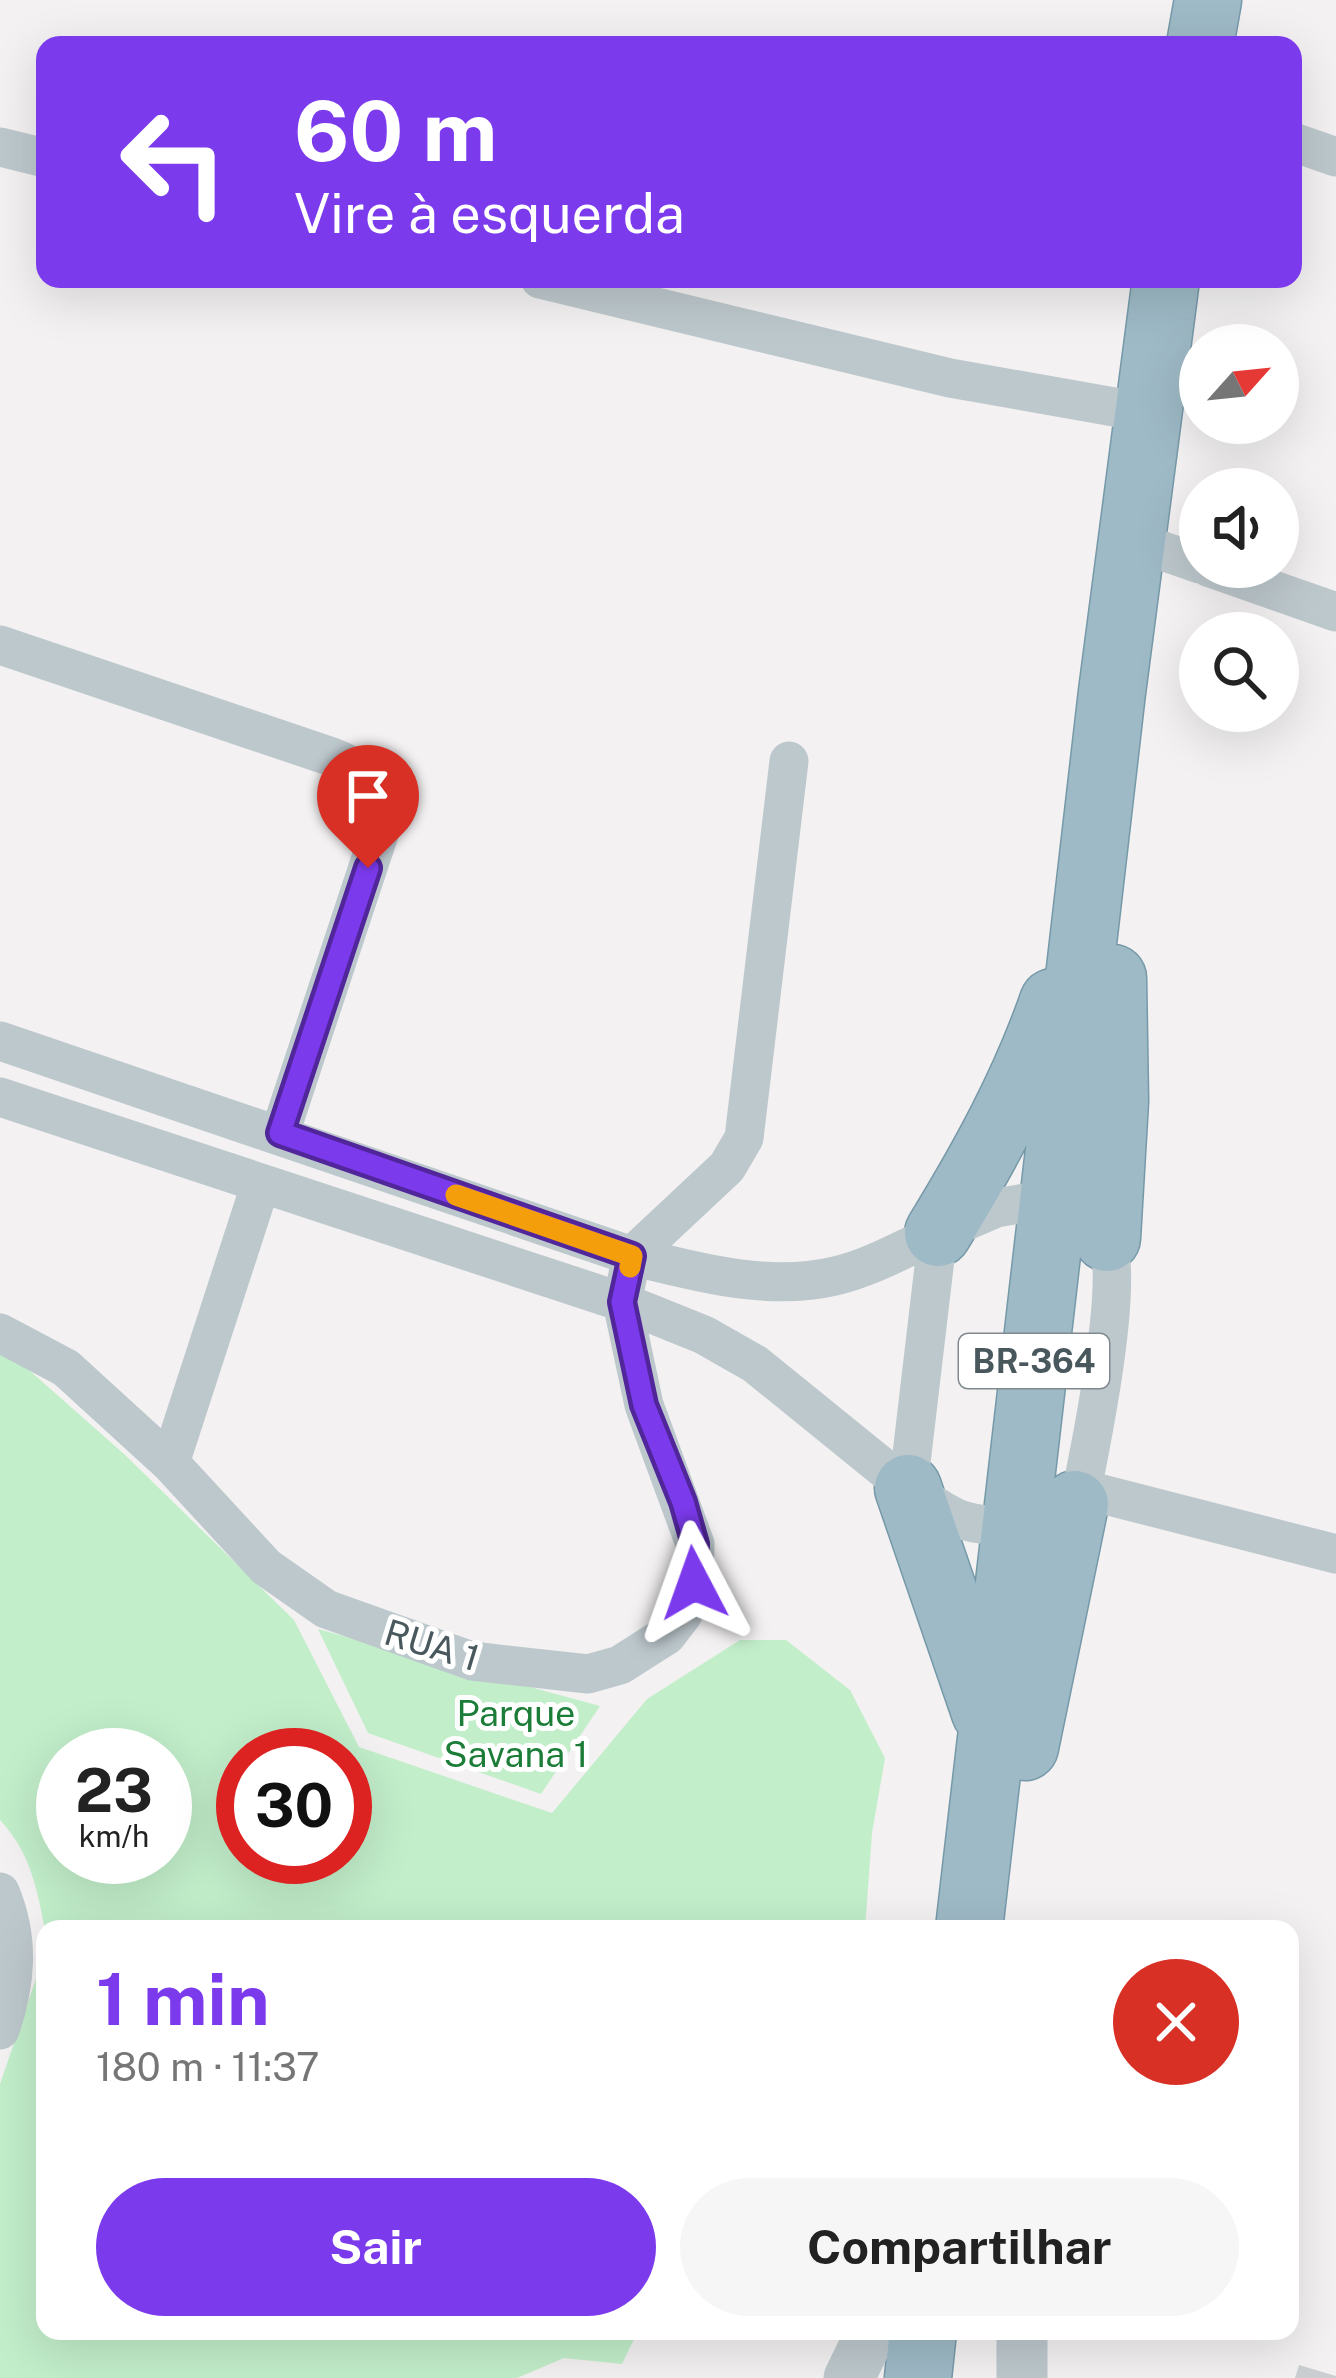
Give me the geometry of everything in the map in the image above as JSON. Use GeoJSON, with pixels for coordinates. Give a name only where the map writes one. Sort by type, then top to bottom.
{"type":"FeatureCollection","features":[{"type":"Feature","properties":{"kind":"highway"},"geometry":{"type":"LineString","coordinates":[[1202,36],[1208,0]]}},
{"type":"Feature","properties":{"kind":"highway","name":"BR-364"},"geometry":{"type":"LineString","coordinates":[[970,1920],[1095,831],[1165,288]]}},
{"type":"Feature","properties":{"kind":"highway"},"geometry":{"type":"LineString","coordinates":[[1095,831],[1116,1011],[1107,1238]]}},
{"type":"Feature","properties":{"kind":"highway"},"geometry":{"type":"LineString","coordinates":[[938,1233],[991,1147],[1030,1066],[1084,927]]}},
{"type":"Feature","properties":{"kind":"highway"},"geometry":{"type":"LineString","coordinates":[[908,1488],[990,1729]]}},
{"type":"Feature","properties":{"kind":"highway"},"geometry":{"type":"LineString","coordinates":[[976,1861],[1014,1785],[1027,1740],[1078,1496]]}},
{"type":"Feature","properties":{"kind":"highway"},"geometry":{"type":"LineString","coordinates":[[918,2378],[922,2340]]}},
{"type":"Feature","properties":{"kind":"street"},"geometry":{"type":"LineString","coordinates":[[1302,145],[1336,157]]}},
{"type":"Feature","properties":{"kind":"street"},"geometry":{"type":"LineString","coordinates":[[0,147],[36,156]]}},
{"type":"Feature","properties":{"kind":"street"},"geometry":{"type":"LineString","coordinates":[[578,288],[950,377],[1148,413]]}},
{"type":"Feature","properties":{"kind":"street"},"geometry":{"type":"LineString","coordinates":[[1134,541],[1179,557]]}},
{"type":"Feature","properties":{"kind":"street"},"geometry":{"type":"LineString","coordinates":[[1267,588],[1336,612]]}},
{"type":"Feature","properties":{"kind":"street"},"geometry":{"type":"LineString","coordinates":[[0,645],[355,766],[366,772],[382,798],[380,828],[280,1133]]}},
{"type":"Feature","properties":{"kind":"street"},"geometry":{"type":"LineString","coordinates":[[632,1256],[704,1191],[740,1149],[789,761]]}},
{"type":"Feature","properties":{"kind":"street"},"geometry":{"type":"LineString","coordinates":[[0,1040],[632,1256],[727,1277],[769,1282],[834,1277],[996,1208],[1054,1198],[1094,1220],[1107,1238],[1111,1281],[1108,1330],[1078,1496],[1049,1518],[1013,1524],[958,1519],[908,1488],[755,1364],[704,1335],[622,1302],[0,1097]]}},
{"type":"Feature","properties":{"kind":"street"},"geometry":{"type":"LineString","coordinates":[[170,1462],[261,1183]]}},
{"type":"Feature","properties":{"kind":"street"},"geometry":{"type":"LineString","coordinates":[[908,1488],[938,1233]]}},
{"type":"Feature","properties":{"kind":"street","name":"RUA 1"},"geometry":{"type":"LineString","coordinates":[[0,1333],[66,1368],[170,1462],[266,1567],[326,1609],[472,1661],[588,1674],[620,1665],[667,1635],[683,1614],[694,1583],[695,1544],[644,1405],[622,1302],[632,1256]]}},
{"type":"Feature","properties":{"kind":"street"},"geometry":{"type":"LineString","coordinates":[[1078,1496],[1336,1554]]}},
{"type":"Feature","properties":{"kind":"street"},"geometry":{"type":"LineString","coordinates":[[0,1892],[16,1945],[11,1996],[0,2030]]}},
{"type":"Feature","properties":{"kind":"street"},"geometry":{"type":"LineString","coordinates":[[849,2378],[868,2340]]}},
{"type":"Feature","properties":{"kind":"street"},"geometry":{"type":"LineString","coordinates":[[1022,2340],[1022,2378]]}},
{"type":"Feature","properties":{"kind":"green space"},"geometry":{"type":"Polygon","coordinates":[[[0,1353],[12,1355],[124,1454],[294,1620],[349,1728],[216,1728],[216,1884],[372,1884],[372,1751],[552,1813],[647,1699],[740,1640],[786,1640],[850,1690],[885,1758],[872,1833],[866,1920],[43,1920],[25,1858],[0,1820],[0,1353]]]}},
{"type":"Feature","properties":{"kind":"green space","name":"Parque Savana 1"},"geometry":{"type":"Polygon","coordinates":[[[318,1629],[600,1706],[541,1794],[372,1734],[372,1728],[366,1728],[318,1629]]]}},
{"type":"Feature","properties":{"kind":"green space"},"geometry":{"type":"Polygon","coordinates":[[[36,1979],[36,2340],[634,2340],[622,2364],[564,2358],[517,2378],[0,2378],[0,2084],[36,1979]]]}},
{"type":"Feature","properties":{"kind":"building"},"geometry":{"type":"Polygon","coordinates":[[[1299,2365],[1336,2376],[1336,2378],[1295,2378],[1299,2365]]]}},
{"type":"Feature","properties":{"kind":"slow traffic"},"geometry":{"type":"LineString","coordinates":[[456,1195],[632,1256],[630,1267]]}},
{"type":"Feature","properties":{"kind":"route"},"geometry":{"type":"LineString","coordinates":[[368,868],[280,1133],[632,1256],[622,1302],[644,1405],[695,1544],[694,1583]]}}]}
